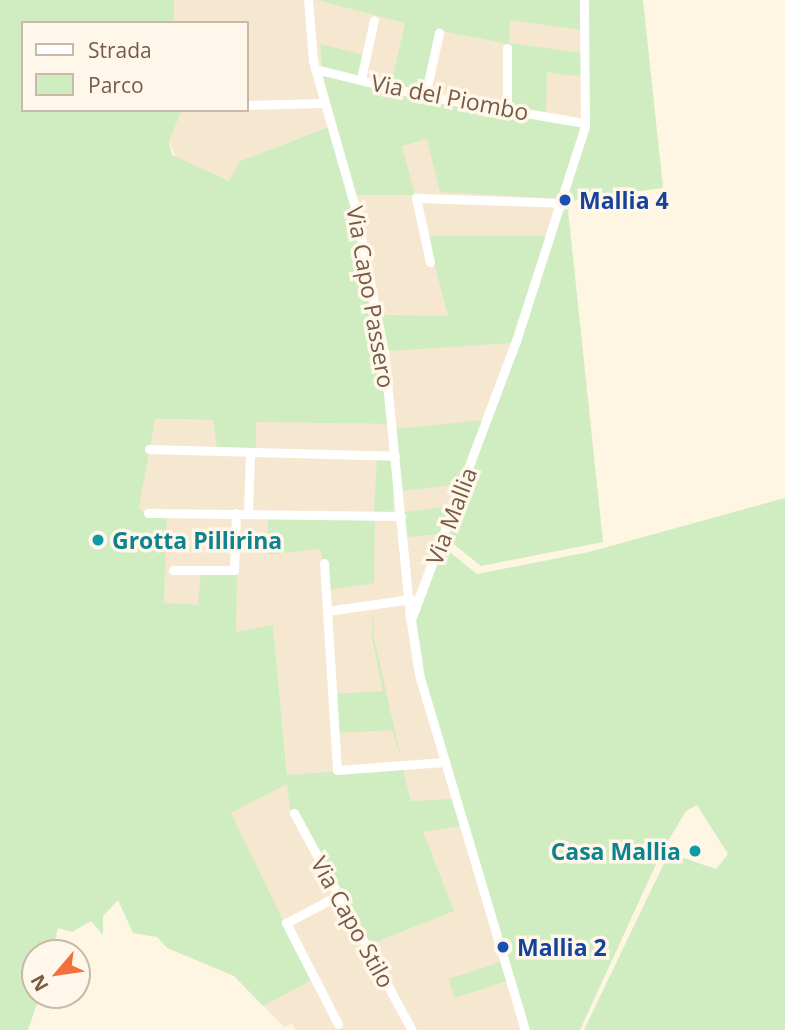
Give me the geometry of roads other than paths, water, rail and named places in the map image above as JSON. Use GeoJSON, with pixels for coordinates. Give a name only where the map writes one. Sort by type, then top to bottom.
{"type":"FeatureCollection","features":[{"type":"Feature","properties":{"kind":"street","name":"Via Capo Passero"},"geometry":{"type":"LineString","coordinates":[[308,0],[315,69],[356,211],[384,352],[411,620]]}},
{"type":"Feature","properties":{"kind":"street","name":"Via Mallia"},"geometry":{"type":"LineString","coordinates":[[411,620],[563,203],[585,123],[584,0]]}},
{"type":"Feature","properties":{"kind":"street"},"geometry":{"type":"LineString","coordinates":[[361,79],[374,20]]}},
{"type":"Feature","properties":{"kind":"street"},"geometry":{"type":"LineString","coordinates":[[425,96],[439,33]]}},
{"type":"Feature","properties":{"kind":"street"},"geometry":{"type":"LineString","coordinates":[[507,48],[507,111]]}},
{"type":"Feature","properties":{"kind":"street","name":"Via del Piombo"},"geometry":{"type":"LineString","coordinates":[[315,69],[425,96],[585,123]]}},
{"type":"Feature","properties":{"kind":"street"},"geometry":{"type":"LineString","coordinates":[[248,105],[324,103]]}},
{"type":"Feature","properties":{"kind":"street"},"geometry":{"type":"LineString","coordinates":[[430,261],[414,200],[563,203]]}},
{"type":"Feature","properties":{"kind":"street"},"geometry":{"type":"LineString","coordinates":[[149,449],[395,456]]}},
{"type":"Feature","properties":{"kind":"street"},"geometry":{"type":"LineString","coordinates":[[248,513],[250,452]]}},
{"type":"Feature","properties":{"kind":"street"},"geometry":{"type":"LineString","coordinates":[[148,513],[401,516]]}},
{"type":"Feature","properties":{"kind":"street"},"geometry":{"type":"LineString","coordinates":[[173,570],[234,570],[236,513]]}},
{"type":"Feature","properties":{"kind":"street"},"geometry":{"type":"LineString","coordinates":[[324,563],[337,769],[444,762]]}},
{"type":"Feature","properties":{"kind":"street"},"geometry":{"type":"LineString","coordinates":[[327,611],[419,598]]}},
{"type":"Feature","properties":{"kind":"street"},"geometry":{"type":"LineString","coordinates":[[411,620],[444,762],[523,1029]]}},
{"type":"Feature","properties":{"kind":"street","name":"Via Capo Stilo"},"geometry":{"type":"LineString","coordinates":[[294,813],[412,1030]]}},
{"type":"Feature","properties":{"kind":"street"},"geometry":{"type":"LineString","coordinates":[[338,1024],[286,923],[339,895]]}},
{"type":"Feature","properties":{"kind":"place","name":"Mallia 4"},"geometry":{"type":"Point","coordinates":[565,200]}},
{"type":"Feature","properties":{"kind":"place","name":"Grotta Pillirina"},"geometry":{"type":"Point","coordinates":[98,540]}},
{"type":"Feature","properties":{"kind":"place","name":"Casa Mallia"},"geometry":{"type":"Point","coordinates":[695,851]}},
{"type":"Feature","properties":{"kind":"place","name":"Mallia 2"},"geometry":{"type":"Point","coordinates":[503,947]}}]}
